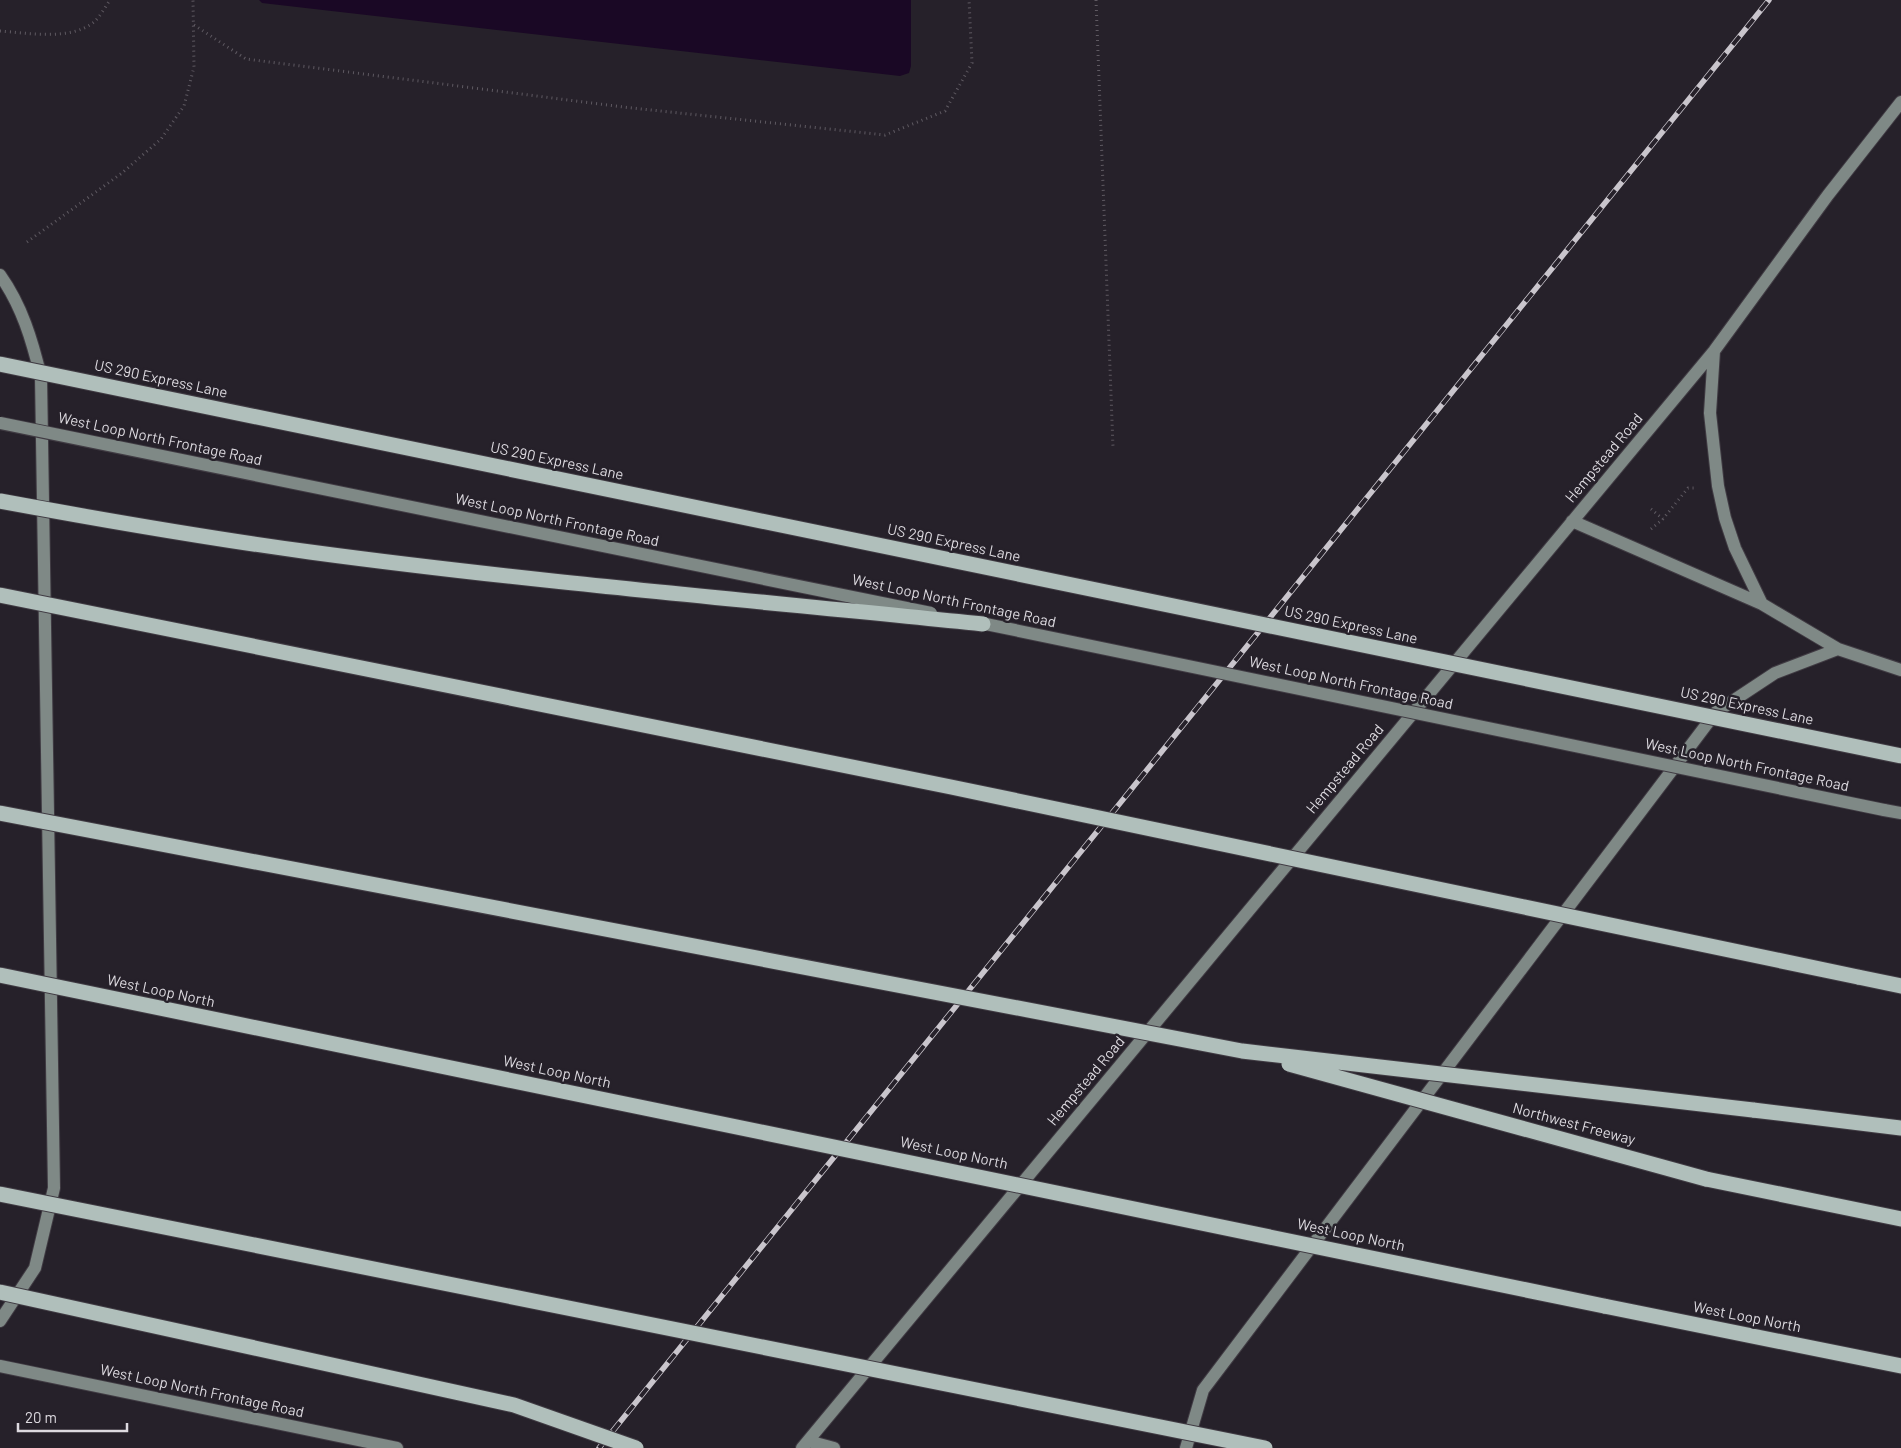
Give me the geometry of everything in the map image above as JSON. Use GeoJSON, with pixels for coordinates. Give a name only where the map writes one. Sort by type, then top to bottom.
{"type":"FeatureCollection","features":[{"type":"Feature","properties":{"kind":"highway","name":"US 290 Express Lane"},"geometry":{"type":"LineString","coordinates":[[0,364],[1901,756]]}},
{"type":"Feature","properties":{"kind":"highway"},"geometry":{"type":"LineString","coordinates":[[0,501],[113,522],[310,552],[561,582],[983,624]]}},
{"type":"Feature","properties":{"kind":"highway"},"geometry":{"type":"LineString","coordinates":[[0,595],[970,791],[1901,986]]}},
{"type":"Feature","properties":{"kind":"highway"},"geometry":{"type":"LineString","coordinates":[[0,813],[1242,1051],[1901,1128]]}},
{"type":"Feature","properties":{"kind":"highway","name":"West Loop North"},"geometry":{"type":"LineString","coordinates":[[0,975],[1901,1366]]}},
{"type":"Feature","properties":{"kind":"highway","name":"Northwest Freeway"},"geometry":{"type":"LineString","coordinates":[[1242,1051],[1706,1178],[1901,1219]]}},
{"type":"Feature","properties":{"kind":"highway"},"geometry":{"type":"LineString","coordinates":[[0,1194],[1265,1448]]}},
{"type":"Feature","properties":{"kind":"highway"},"geometry":{"type":"LineString","coordinates":[[0,1292],[514,1405],[636,1448]]}},
{"type":"Feature","properties":{"kind":"main road","name":"Hempstead Road"},"geometry":{"type":"LineString","coordinates":[[805,1445],[1714,351],[1828,195],[1901,102]]}},
{"type":"Feature","properties":{"kind":"main road"},"geometry":{"type":"LineString","coordinates":[[0,275],[8,286],[25,320],[41,376],[54,1188],[35,1268],[0,1321]]}},
{"type":"Feature","properties":{"kind":"main road"},"geometry":{"type":"LineString","coordinates":[[1714,351],[1710,413],[1718,486],[1725,518],[1735,548],[1762,604]]}},
{"type":"Feature","properties":{"kind":"main road","name":"West Loop North Frontage Road"},"geometry":{"type":"LineString","coordinates":[[0,423],[1901,813]]}},
{"type":"Feature","properties":{"kind":"main road"},"geometry":{"type":"LineString","coordinates":[[1572,521],[1762,604],[1838,649],[1901,670]]}},
{"type":"Feature","properties":{"kind":"main road"},"geometry":{"type":"LineString","coordinates":[[1186,1448],[1203,1390],[1716,712],[1775,673],[1838,649]]}},
{"type":"Feature","properties":{"kind":"main road","name":"West Loop North Frontage Road"},"geometry":{"type":"LineString","coordinates":[[0,1366],[397,1448]]}},
{"type":"Feature","properties":{"kind":"main road"},"geometry":{"type":"LineString","coordinates":[[805,1445],[834,1448]]}},
{"type":"Feature","properties":{"kind":"path"},"geometry":{"type":"LineString","coordinates":[[0,31],[52,35],[83,29],[95,21],[110,0]]}},
{"type":"Feature","properties":{"kind":"path"},"geometry":{"type":"LineString","coordinates":[[27,242],[122,173],[161,139],[184,106],[194,67],[193,0]]}},
{"type":"Feature","properties":{"kind":"path"},"geometry":{"type":"LineString","coordinates":[[194,25],[246,60],[623,106],[885,134],[945,111],[972,62],[969,0]]}},
{"type":"Feature","properties":{"kind":"path"},"geometry":{"type":"LineString","coordinates":[[1096,0],[1114,447]]}},
{"type":"Feature","properties":{"kind":"path"},"geometry":{"type":"LineString","coordinates":[[1650,530],[1663,519],[1688,488],[1697,488]]}},
{"type":"Feature","properties":{"kind":"path"},"geometry":{"type":"LineString","coordinates":[[1651,509],[1663,519]]}},
{"type":"Feature","properties":{"kind":"shaded area"},"geometry":{"type":"Polygon","coordinates":[[[259,0],[911,0],[911,66],[909,73],[900,76],[262,3],[259,0]]]}},
{"type":"Feature","properties":{"kind":"railway"},"geometry":{"type":"LineString","coordinates":[[599,1448],[1769,0]]}}]}
